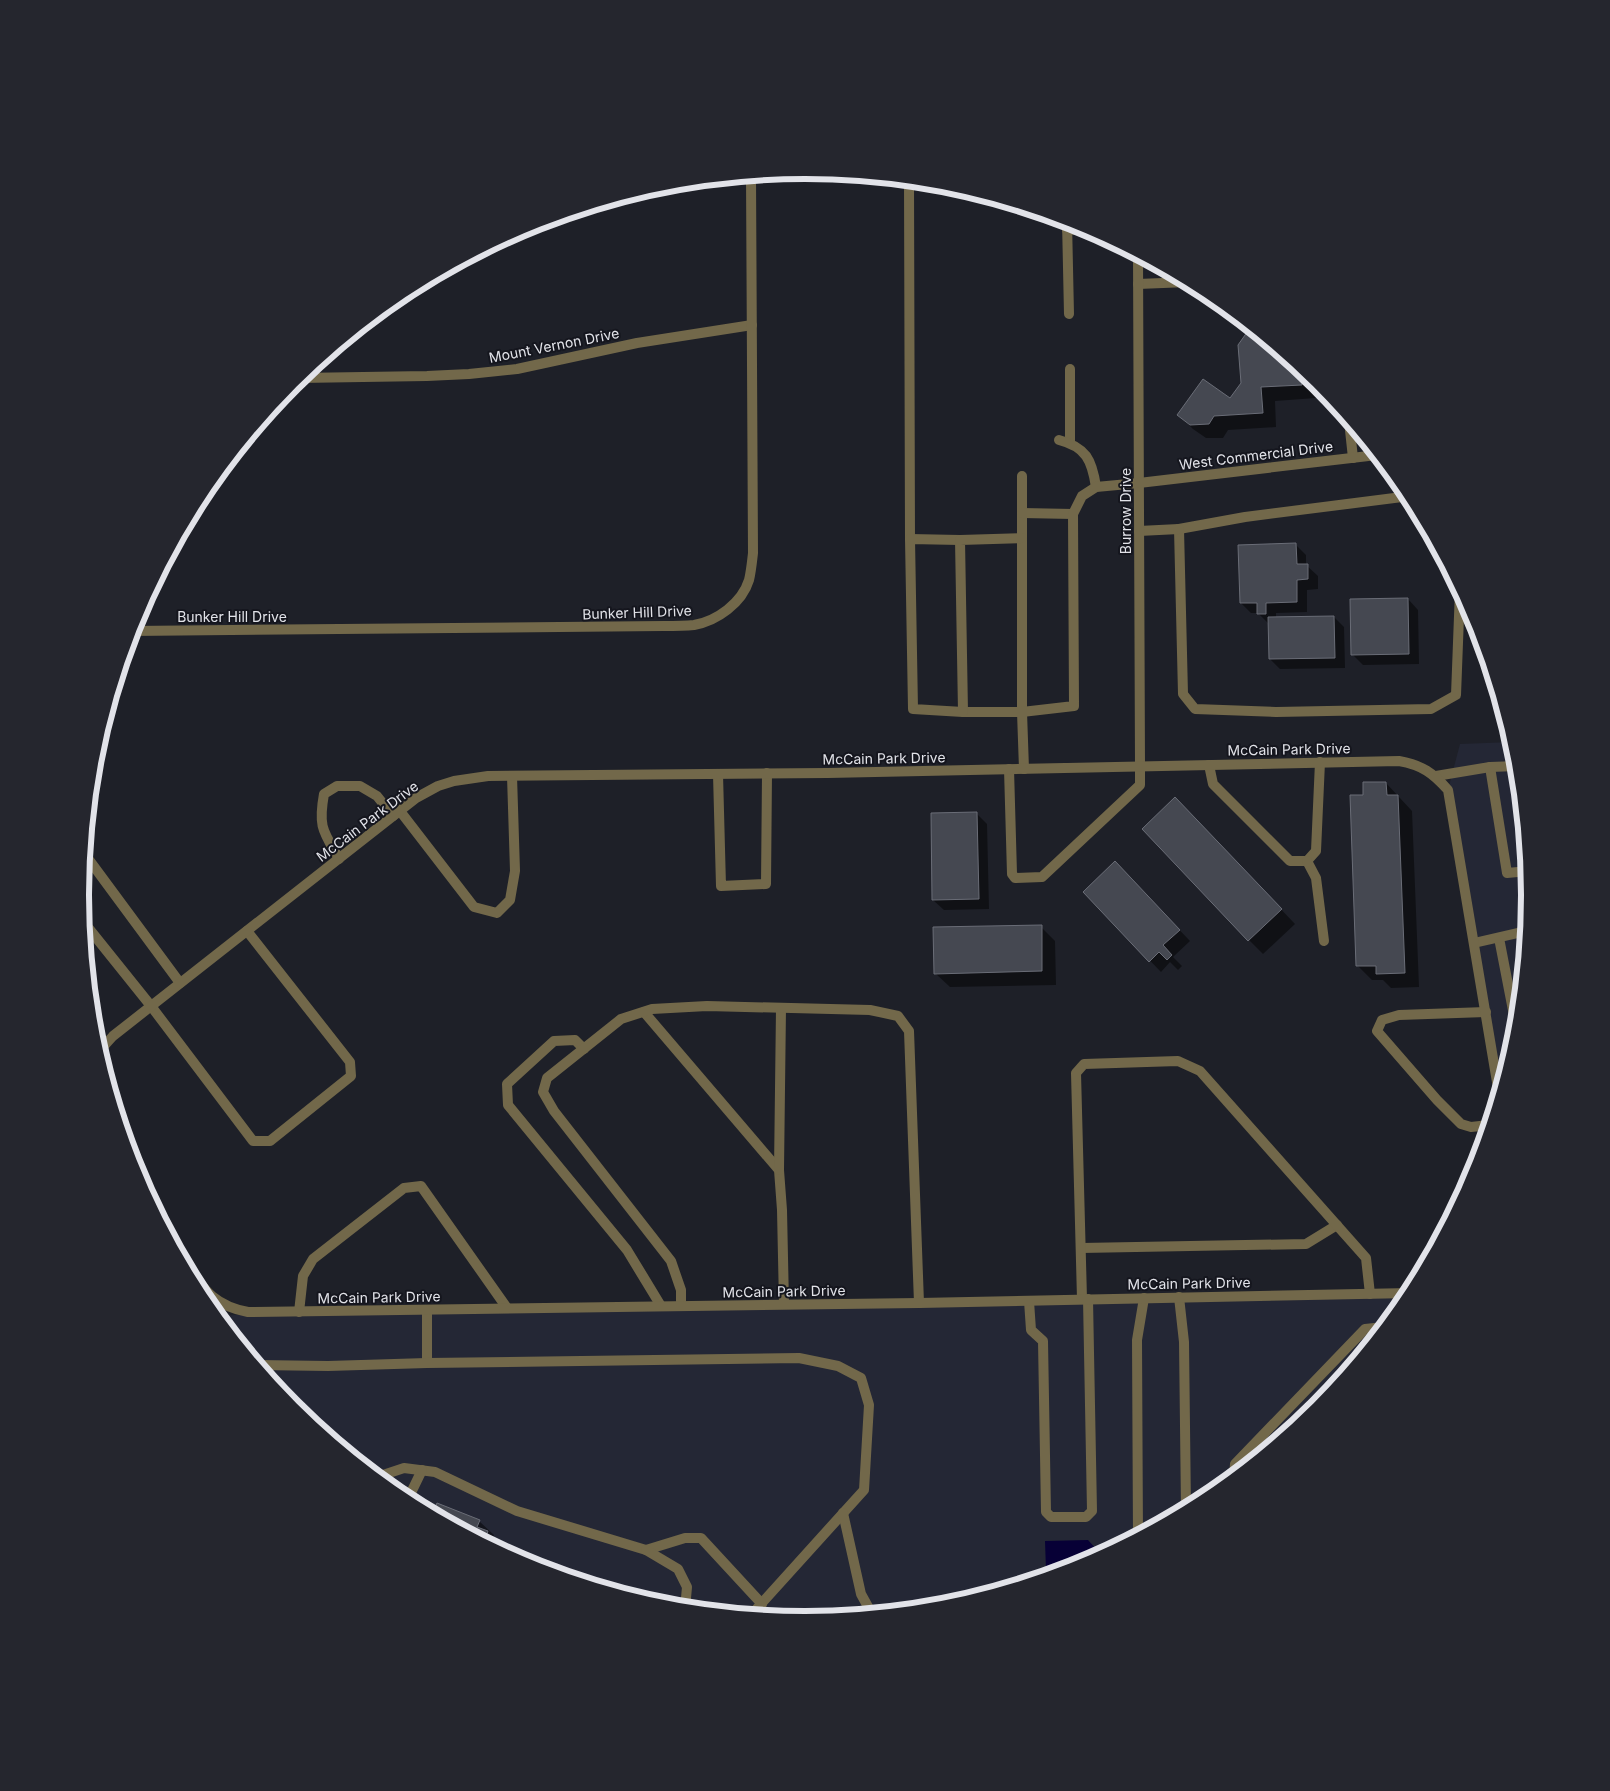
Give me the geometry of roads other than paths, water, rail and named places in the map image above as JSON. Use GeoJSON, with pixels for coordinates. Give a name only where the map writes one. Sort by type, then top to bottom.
{"type":"FeatureCollection","features":[{"type":"Feature","properties":{"kind":"street","name":"Bunker Hill Drive"},"geometry":{"type":"LineString","coordinates":[[139,631],[695,625],[713,619],[730,608],[741,596],[749,581],[754,553],[751,182]]}},
{"type":"Feature","properties":{"kind":"street"},"geometry":{"type":"LineString","coordinates":[[909,187],[910,539],[913,709],[963,712],[1022,712],[1074,706],[1073,514],[1082,496],[1096,486],[1093,469],[1086,455],[1077,446],[1059,440]]}},
{"type":"Feature","properties":{"kind":"street"},"geometry":{"type":"LineString","coordinates":[[1067,229],[1069,314]]}},
{"type":"Feature","properties":{"kind":"street","name":"Burrow Drive"},"geometry":{"type":"LineString","coordinates":[[1009,769],[1012,874],[1015,878],[1042,877],[1140,785],[1138,262]]}},
{"type":"Feature","properties":{"kind":"street"},"geometry":{"type":"LineString","coordinates":[[1138,284],[1175,283]]}},
{"type":"Feature","properties":{"kind":"street","name":"Mount Vernon Drive"},"geometry":{"type":"LineString","coordinates":[[311,378],[427,376],[517,369],[637,343],[752,325]]}},
{"type":"Feature","properties":{"kind":"street"},"geometry":{"type":"LineString","coordinates":[[1070,369],[1070,443]]}},
{"type":"Feature","properties":{"kind":"street"},"geometry":{"type":"LineString","coordinates":[[1350,430],[1353,458]]}},
{"type":"Feature","properties":{"kind":"street","name":"West Commercial Drive"},"geometry":{"type":"LineString","coordinates":[[1096,486],[1139,484],[1370,456]]}},
{"type":"Feature","properties":{"kind":"street"},"geometry":{"type":"LineString","coordinates":[[1022,476],[1022,712],[1024,769]]}},
{"type":"Feature","properties":{"kind":"street"},"geometry":{"type":"LineString","coordinates":[[1139,531],[1179,529],[1245,517],[1400,497]]}},
{"type":"Feature","properties":{"kind":"street"},"geometry":{"type":"LineString","coordinates":[[1022,513],[1073,514]]}},
{"type":"Feature","properties":{"kind":"street"},"geometry":{"type":"LineString","coordinates":[[1179,529],[1183,694],[1195,709],[1276,712],[1431,709],[1456,695],[1459,605]]}},
{"type":"Feature","properties":{"kind":"street"},"geometry":{"type":"LineString","coordinates":[[910,539],[1022,538]]}},
{"type":"Feature","properties":{"kind":"street"},"geometry":{"type":"LineString","coordinates":[[960,540],[963,712]]}},
{"type":"Feature","properties":{"kind":"street","name":"McCain Park Drive"},"geometry":{"type":"LineString","coordinates":[[105,1045],[113,1036],[416,798],[438,786],[454,781],[488,776],[1024,769],[1399,761],[1424,768],[1436,776],[1448,790],[1497,1081]]}},
{"type":"Feature","properties":{"kind":"street"},"geometry":{"type":"LineString","coordinates":[[1209,765],[1213,784],[1290,861],[1307,861],[1316,851],[1320,762]]}},
{"type":"Feature","properties":{"kind":"street"},"geometry":{"type":"LineString","coordinates":[[1436,776],[1490,767],[1509,766]]}},
{"type":"Feature","properties":{"kind":"street"},"geometry":{"type":"LineString","coordinates":[[1490,767],[1507,873],[1520,872]]}},
{"type":"Feature","properties":{"kind":"street"},"geometry":{"type":"LineString","coordinates":[[718,774],[721,886],[766,884],[767,773]]}},
{"type":"Feature","properties":{"kind":"street"},"geometry":{"type":"LineString","coordinates":[[339,859],[322,828],[321,809],[324,794],[337,786],[360,786],[377,796],[396,814],[474,907],[497,913],[510,900],[515,871],[512,776]]}},
{"type":"Feature","properties":{"kind":"street"},"geometry":{"type":"LineString","coordinates":[[90,861],[180,984]]}},
{"type":"Feature","properties":{"kind":"street"},"geometry":{"type":"LineString","coordinates":[[1307,861],[1316,878],[1324,941]]}},
{"type":"Feature","properties":{"kind":"street"},"geometry":{"type":"LineString","coordinates":[[90,930],[151,1006],[253,1141],[270,1141],[351,1076],[350,1062],[247,931]]}},
{"type":"Feature","properties":{"kind":"street"},"geometry":{"type":"LineString","coordinates":[[1474,943],[1520,933]]}},
{"type":"Feature","properties":{"kind":"street"},"geometry":{"type":"LineString","coordinates":[[1499,938],[1512,1006]]}},
{"type":"Feature","properties":{"kind":"street"},"geometry":{"type":"LineString","coordinates":[[681,1306],[681,1290],[671,1261],[554,1111],[544,1092],[547,1078],[621,1019],[652,1009],[707,1006],[870,1010],[898,1016],[909,1031],[919,1303]]}},
{"type":"Feature","properties":{"kind":"street"},"geometry":{"type":"LineString","coordinates":[[781,1008],[779,1170],[782,1210],[784,1304]]}},
{"type":"Feature","properties":{"kind":"street"},"geometry":{"type":"LineString","coordinates":[[644,1012],[779,1170]]}},
{"type":"Feature","properties":{"kind":"street"},"geometry":{"type":"LineString","coordinates":[[1483,1126],[1471,1127],[1461,1124],[1437,1100],[1376,1031],[1382,1020],[1399,1014],[1486,1012]]}},
{"type":"Feature","properties":{"kind":"street"},"geometry":{"type":"LineString","coordinates":[[584,1049],[575,1040],[554,1041],[507,1084],[508,1105],[627,1250],[661,1306]]}},
{"type":"Feature","properties":{"kind":"street"},"geometry":{"type":"LineString","coordinates":[[1029,1301],[1031,1330],[1043,1341],[1046,1512],[1051,1517],[1086,1517],[1092,1511],[1076,1073],[1084,1064],[1178,1061],[1200,1071],[1366,1258],[1370,1294]]}},
{"type":"Feature","properties":{"kind":"street"},"geometry":{"type":"LineString","coordinates":[[299,1312],[303,1276],[313,1259],[404,1188],[421,1186],[507,1308]]}},
{"type":"Feature","properties":{"kind":"street"},"geometry":{"type":"LineString","coordinates":[[1081,1248],[1306,1244],[1337,1225]]}},
{"type":"Feature","properties":{"kind":"street","name":"McCain Park Drive"},"geometry":{"type":"LineString","coordinates":[[212,1298],[234,1310],[248,1312],[299,1312],[919,1303],[1401,1293]]}},
{"type":"Feature","properties":{"kind":"street"},"geometry":{"type":"LineString","coordinates":[[1179,1297],[1184,1342],[1186,1502]]}},
{"type":"Feature","properties":{"kind":"street"},"geometry":{"type":"LineString","coordinates":[[1138,1529],[1137,1340],[1144,1298]]}},
{"type":"Feature","properties":{"kind":"street"},"geometry":{"type":"LineString","coordinates":[[427,1310],[427,1363]]}},
{"type":"Feature","properties":{"kind":"street"},"geometry":{"type":"LineString","coordinates":[[1234,1469],[1234,1464],[1364,1329],[1376,1328]]}},
{"type":"Feature","properties":{"kind":"street"},"geometry":{"type":"LineString","coordinates":[[264,1365],[328,1366],[799,1358],[838,1366],[861,1378],[869,1405],[864,1490],[757,1610]]}},
{"type":"Feature","properties":{"kind":"street"},"geometry":{"type":"LineString","coordinates":[[384,1475],[404,1468],[435,1472],[517,1511],[646,1550],[678,1569],[687,1588],[686,1602]]}},
{"type":"Feature","properties":{"kind":"street"},"geometry":{"type":"LineString","coordinates":[[411,1493],[422,1470]]}},
{"type":"Feature","properties":{"kind":"street"},"geometry":{"type":"LineString","coordinates":[[842,1514],[861,1594],[869,1609]]}},
{"type":"Feature","properties":{"kind":"street"},"geometry":{"type":"LineString","coordinates":[[646,1550],[685,1538],[701,1538],[762,1604]]}}]}
